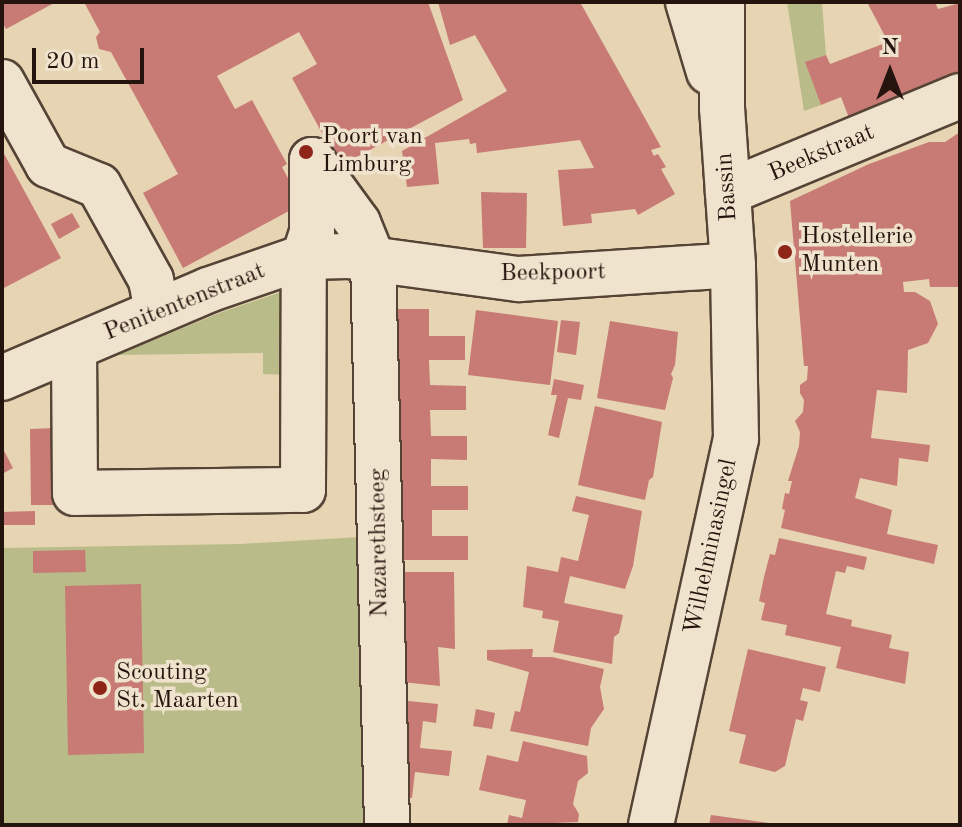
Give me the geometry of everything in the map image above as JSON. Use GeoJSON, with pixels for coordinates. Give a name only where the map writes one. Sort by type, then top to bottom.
{"type":"FeatureCollection","features":[{"type":"Feature","properties":{"kind":"street","name":"Bassin"},"geometry":{"type":"LineString","coordinates":[[688,2],[722,108]]}},
{"type":"Feature","properties":{"kind":"street","name":"Bassin"},"geometry":{"type":"LineString","coordinates":[[722,2],[722,108],[733,265]]}},
{"type":"Feature","properties":{"kind":"street"},"geometry":{"type":"LineString","coordinates":[[2,82],[48,165],[99,186],[151,280],[157,311]]}},
{"type":"Feature","properties":{"kind":"street","name":"Beekstraat"},"geometry":{"type":"LineString","coordinates":[[728,192],[960,96]]}},
{"type":"Feature","properties":{"kind":"street"},"geometry":{"type":"LineString","coordinates":[[74,348],[75,493],[303,490],[304,257],[312,232],[312,160],[358,223],[373,260]]}},
{"type":"Feature","properties":{"kind":"street","name":"Penitentenstraat"},"geometry":{"type":"LineString","coordinates":[[2,378],[157,311],[304,257],[348,256],[373,260]]}},
{"type":"Feature","properties":{"kind":"street","name":"Beekpoort"},"geometry":{"type":"LineString","coordinates":[[373,260],[519,279],[733,265]]}},
{"type":"Feature","properties":{"kind":"street","name":"Nazarethsteeg"},"geometry":{"type":"LineString","coordinates":[[373,260],[387,825]]}},
{"type":"Feature","properties":{"kind":"street","name":"Wilhelminasingel"},"geometry":{"type":"LineString","coordinates":[[651,825],[736,439],[733,265]]}},
{"type":"Feature","properties":{"kind":"green space"},"geometry":{"type":"Polygon","coordinates":[[[787,2],[822,2],[826,55],[806,63],[821,105],[804,111],[787,2]]]}},
{"type":"Feature","properties":{"kind":"green space"},"geometry":{"type":"Polygon","coordinates":[[[287,290],[289,375],[263,374],[263,353],[117,355],[222,312],[287,290]]]}},
{"type":"Feature","properties":{"kind":"green space"},"geometry":{"type":"Polygon","coordinates":[[[361,537],[370,825],[2,825],[2,548],[240,544],[361,537]]]}},
{"type":"Feature","properties":{"kind":"building"},"geometry":{"type":"Polygon","coordinates":[[[2,2],[56,2],[6,29],[2,22],[2,2]]]}},
{"type":"Feature","properties":{"kind":"building"},"geometry":{"type":"Polygon","coordinates":[[[84,2],[428,2],[463,100],[340,166],[292,78],[317,64],[299,32],[217,76],[235,109],[252,100],[287,164],[282,167],[302,204],[183,268],[143,193],[178,174],[111,52],[99,49],[96,37],[100,32],[84,2]]]}},
{"type":"Feature","properties":{"kind":"building"},"geometry":{"type":"Polygon","coordinates":[[[438,2],[580,2],[661,147],[651,150],[654,156],[658,154],[666,167],[661,169],[675,194],[638,215],[635,209],[591,214],[592,223],[563,226],[558,170],[594,168],[580,140],[477,153],[476,143],[470,144],[469,139],[435,143],[439,184],[407,187],[402,151],[507,91],[475,35],[450,45],[438,2]]]}},
{"type":"Feature","properties":{"kind":"building"},"geometry":{"type":"Polygon","coordinates":[[[867,2],[935,2],[938,9],[960,3],[960,74],[849,118],[841,97],[821,105],[805,62],[826,55],[830,64],[888,42],[867,2]]]}},
{"type":"Feature","properties":{"kind":"building"},"geometry":{"type":"Polygon","coordinates":[[[960,132],[960,287],[930,287],[929,279],[903,282],[904,292],[915,292],[930,301],[938,324],[928,343],[908,350],[907,393],[877,390],[871,438],[930,445],[928,462],[899,458],[897,486],[860,478],[855,498],[892,510],[887,534],[938,545],[934,564],[781,528],[785,493],[789,494],[792,481],[788,481],[799,446],[800,432],[795,421],[803,412],[800,385],[807,380],[808,366],[804,366],[790,201],[869,164],[929,142],[945,142],[960,132]]]}},
{"type":"Feature","properties":{"kind":"building"},"geometry":{"type":"Polygon","coordinates":[[[2,150],[61,258],[2,289],[2,150]]]}},
{"type":"Feature","properties":{"kind":"building"},"geometry":{"type":"Polygon","coordinates":[[[481,192],[527,193],[526,248],[483,248],[481,192]]]}},
{"type":"Feature","properties":{"kind":"building"},"geometry":{"type":"Polygon","coordinates":[[[72,213],[80,227],[59,239],[51,224],[72,213]]]}},
{"type":"Feature","properties":{"kind":"building"},"geometry":{"type":"Polygon","coordinates":[[[387,309],[429,309],[429,336],[465,336],[465,360],[429,360],[430,385],[466,386],[466,410],[430,410],[431,436],[467,436],[467,460],[431,459],[431,486],[468,486],[468,510],[432,510],[432,536],[468,536],[468,560],[391,560],[387,309]]]}},
{"type":"Feature","properties":{"kind":"building"},"geometry":{"type":"Polygon","coordinates":[[[476,310],[558,321],[550,385],[468,375],[476,310]]]}},
{"type":"Feature","properties":{"kind":"building"},"geometry":{"type":"Polygon","coordinates":[[[561,320],[580,322],[576,355],[557,352],[561,320]]]}},
{"type":"Feature","properties":{"kind":"building"},"geometry":{"type":"Polygon","coordinates":[[[610,321],[678,332],[675,365],[671,374],[673,378],[665,410],[597,398],[610,321]]]}},
{"type":"Feature","properties":{"kind":"building"},"geometry":{"type":"Polygon","coordinates":[[[554,379],[584,385],[581,400],[568,398],[559,438],[548,435],[557,395],[551,395],[554,379]]]}},
{"type":"Feature","properties":{"kind":"building"},"geometry":{"type":"Polygon","coordinates":[[[595,406],[662,422],[653,477],[649,480],[645,500],[578,485],[595,406]]]}},
{"type":"Feature","properties":{"kind":"building"},"geometry":{"type":"Polygon","coordinates":[[[55,428],[57,505],[31,505],[30,429],[55,428]]]}},
{"type":"Feature","properties":{"kind":"building"},"geometry":{"type":"Polygon","coordinates":[[[2,447],[13,468],[2,474],[2,447]]]}},
{"type":"Feature","properties":{"kind":"building"},"geometry":{"type":"Polygon","coordinates":[[[576,496],[642,511],[633,566],[625,589],[570,576],[564,603],[623,615],[619,633],[614,637],[612,664],[553,652],[559,621],[542,618],[543,611],[523,607],[527,566],[558,572],[561,557],[578,561],[589,515],[572,511],[576,496]]]}},
{"type":"Feature","properties":{"kind":"building"},"geometry":{"type":"Polygon","coordinates":[[[35,511],[35,525],[2,525],[2,512],[35,511]]]}},
{"type":"Feature","properties":{"kind":"building"},"geometry":{"type":"Polygon","coordinates":[[[779,538],[867,557],[864,570],[847,566],[845,573],[836,571],[826,614],[852,620],[851,626],[892,635],[889,648],[909,652],[905,684],[836,668],[841,647],[785,635],[787,625],[761,620],[765,603],[759,601],[764,577],[770,554],[775,555],[779,538]]]}},
{"type":"Feature","properties":{"kind":"building"},"geometry":{"type":"Polygon","coordinates":[[[85,550],[86,572],[33,573],[33,551],[85,550]]]}},
{"type":"Feature","properties":{"kind":"building"},"geometry":{"type":"Polygon","coordinates":[[[392,572],[454,572],[455,649],[438,647],[440,686],[402,682],[392,572]]]}},
{"type":"Feature","properties":{"kind":"building"},"geometry":{"type":"Polygon","coordinates":[[[141,584],[144,753],[68,755],[65,586],[141,584]]]}},
{"type":"Feature","properties":{"kind":"building"},"geometry":{"type":"Polygon","coordinates":[[[533,649],[532,657],[552,657],[604,669],[600,687],[604,709],[591,728],[588,746],[510,731],[515,711],[520,712],[529,672],[487,660],[487,650],[533,649]]]}},
{"type":"Feature","properties":{"kind":"building"},"geometry":{"type":"Polygon","coordinates":[[[748,649],[826,667],[820,692],[803,688],[800,700],[808,702],[803,721],[796,719],[785,766],[775,772],[739,763],[746,735],[729,731],[748,649]]]}},
{"type":"Feature","properties":{"kind":"building"},"geometry":{"type":"Polygon","coordinates":[[[408,701],[438,704],[436,723],[423,721],[420,748],[452,751],[449,776],[415,772],[412,798],[398,795],[408,701]]]}},
{"type":"Feature","properties":{"kind":"building"},"geometry":{"type":"Polygon","coordinates":[[[476,709],[495,713],[492,729],[473,726],[476,709]]]}},
{"type":"Feature","properties":{"kind":"building"},"geometry":{"type":"Polygon","coordinates":[[[523,741],[587,756],[588,773],[578,781],[573,804],[579,814],[578,822],[507,825],[509,815],[522,818],[526,800],[479,790],[487,755],[518,762],[523,741]]]}},
{"type":"Feature","properties":{"kind":"building"},"geometry":{"type":"Polygon","coordinates":[[[711,815],[769,823],[769,825],[709,825],[711,815]]]}},
{"type":"Feature","properties":{"kind":"place","name":"Poort van Limburg"},"geometry":{"type":"Point","coordinates":[306,152]}},
{"type":"Feature","properties":{"kind":"place","name":"Hostellerie Munten"},"geometry":{"type":"Point","coordinates":[785,252]}},
{"type":"Feature","properties":{"kind":"place","name":"Scouting St. Maarten"},"geometry":{"type":"Point","coordinates":[100,688]}}]}
